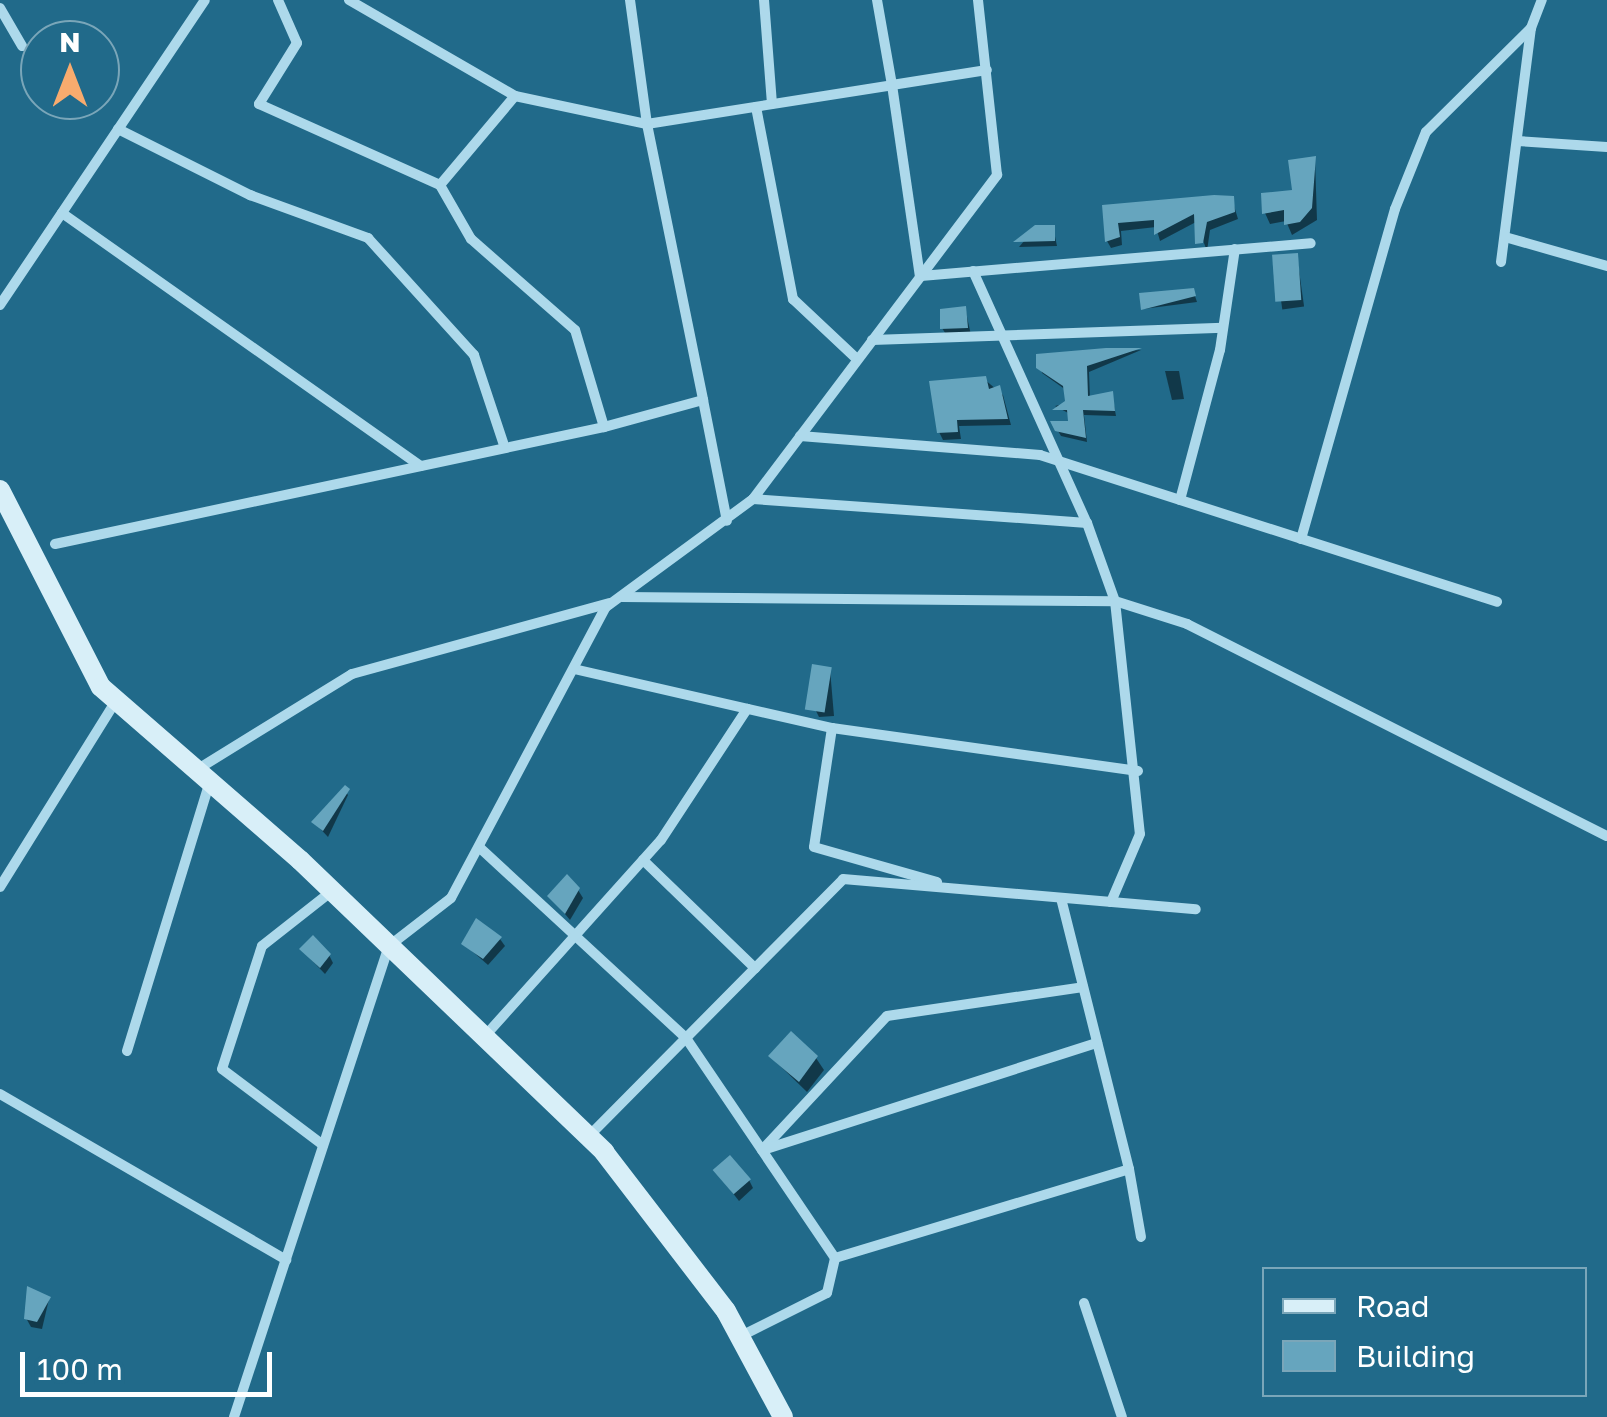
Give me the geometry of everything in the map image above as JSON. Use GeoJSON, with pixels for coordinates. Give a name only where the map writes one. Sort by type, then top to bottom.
{"type":"FeatureCollection","features":[{"type":"Feature","properties":{"kind":"main road"},"geometry":{"type":"LineString","coordinates":[[3,504],[117,700],[332,891],[588,1137],[741,1336],[783,1417]]}},
{"type":"Feature","properties":{"kind":"street"},"geometry":{"type":"LineString","coordinates":[[0,305],[205,0]]}},
{"type":"Feature","properties":{"kind":"street"},"geometry":{"type":"LineString","coordinates":[[278,0],[297,43],[259,104],[440,184],[472,239],[575,330],[604,427]]}},
{"type":"Feature","properties":{"kind":"street"},"geometry":{"type":"LineString","coordinates":[[349,0],[514,96],[647,124],[987,70]]}},
{"type":"Feature","properties":{"kind":"street"},"geometry":{"type":"LineString","coordinates":[[630,0],[647,124],[727,521]]}},
{"type":"Feature","properties":{"kind":"street"},"geometry":{"type":"LineString","coordinates":[[764,0],[772,104]]}},
{"type":"Feature","properties":{"kind":"street"},"geometry":{"type":"LineString","coordinates":[[877,0],[920,276]]}},
{"type":"Feature","properties":{"kind":"street"},"geometry":{"type":"LineString","coordinates":[[234,1417],[389,946],[452,898],[574,669],[617,600],[753,498],[998,174],[978,0]]}},
{"type":"Feature","properties":{"kind":"street"},"geometry":{"type":"LineString","coordinates":[[1501,262],[1532,28],[1542,0]]}},
{"type":"Feature","properties":{"kind":"street"},"geometry":{"type":"LineString","coordinates":[[0,8],[20,43]]}},
{"type":"Feature","properties":{"kind":"street"},"geometry":{"type":"LineString","coordinates":[[1300,539],[1394,209],[1426,132],[1532,28]]}},
{"type":"Feature","properties":{"kind":"street"},"geometry":{"type":"LineString","coordinates":[[440,184],[514,96]]}},
{"type":"Feature","properties":{"kind":"street"},"geometry":{"type":"LineString","coordinates":[[756,107],[794,300],[857,359]]}},
{"type":"Feature","properties":{"kind":"street"},"geometry":{"type":"LineString","coordinates":[[118,130],[250,195],[368,238],[474,355],[505,448]]}},
{"type":"Feature","properties":{"kind":"street"},"geometry":{"type":"LineString","coordinates":[[1517,141],[1607,147]]}},
{"type":"Feature","properties":{"kind":"street"},"geometry":{"type":"LineString","coordinates":[[62,213],[421,466]]}},
{"type":"Feature","properties":{"kind":"street"},"geometry":{"type":"LineString","coordinates":[[1505,236],[1607,266]]}},
{"type":"Feature","properties":{"kind":"street"},"geometry":{"type":"LineString","coordinates":[[920,276],[1311,243]]}},
{"type":"Feature","properties":{"kind":"street"},"geometry":{"type":"LineString","coordinates":[[1180,500],[1224,328],[1235,249]]}},
{"type":"Feature","properties":{"kind":"street"},"geometry":{"type":"LineString","coordinates":[[972,271],[1087,523],[1115,600],[1138,772],[1140,834],[1111,902]]}},
{"type":"Feature","properties":{"kind":"street"},"geometry":{"type":"LineString","coordinates":[[872,340],[1004,339],[1224,328]]}},
{"type":"Feature","properties":{"kind":"street"},"geometry":{"type":"LineString","coordinates":[[55,544],[604,427],[702,400]]}},
{"type":"Feature","properties":{"kind":"street"},"geometry":{"type":"LineString","coordinates":[[800,436],[1059,461],[1497,602]]}},
{"type":"Feature","properties":{"kind":"street"},"geometry":{"type":"LineString","coordinates":[[753,498],[1087,523]]}},
{"type":"Feature","properties":{"kind":"street"},"geometry":{"type":"LineString","coordinates":[[127,1051],[203,776],[352,674],[617,600],[1115,600],[1187,624],[1607,836]]}},
{"type":"Feature","properties":{"kind":"street"},"geometry":{"type":"LineString","coordinates":[[574,669],[832,728],[1138,772]]}},
{"type":"Feature","properties":{"kind":"street"},"geometry":{"type":"LineString","coordinates":[[0,887],[117,700]]}},
{"type":"Feature","properties":{"kind":"street"},"geometry":{"type":"LineString","coordinates":[[484,1037],[642,860],[747,708]]}},
{"type":"Feature","properties":{"kind":"street"},"geometry":{"type":"LineString","coordinates":[[832,728],[814,847],[960,889]]}},
{"type":"Feature","properties":{"kind":"street"},"geometry":{"type":"LineString","coordinates":[[479,847],[578,933],[686,1038],[835,1258],[827,1292],[741,1336]]}},
{"type":"Feature","properties":{"kind":"street"},"geometry":{"type":"LineString","coordinates":[[642,860],[754,968]]}},
{"type":"Feature","properties":{"kind":"street"},"geometry":{"type":"LineString","coordinates":[[588,1137],[844,879],[1196,909]]}},
{"type":"Feature","properties":{"kind":"street"},"geometry":{"type":"LineString","coordinates":[[324,1146],[222,1069],[262,946],[332,891]]}},
{"type":"Feature","properties":{"kind":"street"},"geometry":{"type":"LineString","coordinates":[[1061,898],[1129,1170],[1141,1237]]}},
{"type":"Feature","properties":{"kind":"street"},"geometry":{"type":"LineString","coordinates":[[762,1150],[887,1016],[1083,987]]}},
{"type":"Feature","properties":{"kind":"street"},"geometry":{"type":"LineString","coordinates":[[762,1150],[1097,1044]]}},
{"type":"Feature","properties":{"kind":"street"},"geometry":{"type":"LineString","coordinates":[[0,1094],[286,1260]]}},
{"type":"Feature","properties":{"kind":"street"},"geometry":{"type":"LineString","coordinates":[[835,1258],[1129,1170]]}},
{"type":"Feature","properties":{"kind":"street"},"geometry":{"type":"LineString","coordinates":[[1084,1304],[1122,1417]]}},
{"type":"Feature","properties":{"kind":"building"},"geometry":{"type":"Polygon","coordinates":[[[1316,156],[1312,208],[1300,222],[1284,225],[1284,210],[1262,214],[1261,193],[1292,190],[1288,160],[1316,156]]]}},
{"type":"Feature","properties":{"kind":"building"},"geometry":{"type":"Polygon","coordinates":[[[1234,196],[1235,212],[1207,222],[1203,243],[1195,244],[1194,214],[1154,235],[1154,220],[1118,223],[1120,237],[1105,242],[1102,205],[1234,196]]]}},
{"type":"Feature","properties":{"kind":"building"},"geometry":{"type":"Polygon","coordinates":[[[1035,225],[1055,225],[1055,241],[1013,242],[1035,225]]]}},
{"type":"Feature","properties":{"kind":"building"},"geometry":{"type":"Polygon","coordinates":[[[1298,253],[1301,300],[1275,302],[1272,255],[1298,253]]]}},
{"type":"Feature","properties":{"kind":"building"},"geometry":{"type":"Polygon","coordinates":[[[1194,288],[1196,296],[1141,310],[1139,293],[1194,288]]]}},
{"type":"Feature","properties":{"kind":"building"},"geometry":{"type":"Polygon","coordinates":[[[966,306],[968,328],[940,329],[940,309],[966,306]]]}},
{"type":"Feature","properties":{"kind":"building"},"geometry":{"type":"Polygon","coordinates":[[[1142,348],[1087,366],[1088,396],[1113,391],[1115,411],[1083,410],[1086,438],[1055,431],[1050,421],[1068,421],[1067,410],[1052,410],[1065,401],[1063,386],[1036,368],[1036,354],[1142,348]]]}},
{"type":"Feature","properties":{"kind":"building"},"geometry":{"type":"Polygon","coordinates":[[[986,376],[989,389],[1000,385],[1008,419],[957,420],[958,432],[937,433],[929,381],[986,376]]]}},
{"type":"Feature","properties":{"kind":"building"},"geometry":{"type":"Polygon","coordinates":[[[812,664],[832,667],[825,713],[805,709],[812,664]]]}},
{"type":"Feature","properties":{"kind":"building"},"geometry":{"type":"Polygon","coordinates":[[[345,785],[350,789],[323,831],[311,822],[345,785]]]}},
{"type":"Feature","properties":{"kind":"building"},"geometry":{"type":"Polygon","coordinates":[[[567,874],[580,888],[565,914],[547,896],[567,874]]]}},
{"type":"Feature","properties":{"kind":"building"},"geometry":{"type":"Polygon","coordinates":[[[476,918],[502,937],[483,959],[461,944],[476,918]]]}},
{"type":"Feature","properties":{"kind":"building"},"geometry":{"type":"Polygon","coordinates":[[[313,935],[331,954],[320,968],[299,949],[313,935]]]}},
{"type":"Feature","properties":{"kind":"building"},"geometry":{"type":"Polygon","coordinates":[[[791,1031],[818,1056],[799,1082],[768,1056],[791,1031]]]}},
{"type":"Feature","properties":{"kind":"building"},"geometry":{"type":"Polygon","coordinates":[[[730,1155],[751,1179],[734,1194],[713,1170],[730,1155]]]}},
{"type":"Feature","properties":{"kind":"building"},"geometry":{"type":"Polygon","coordinates":[[[27,1286],[51,1297],[37,1322],[24,1319],[27,1286]]]}}]}
